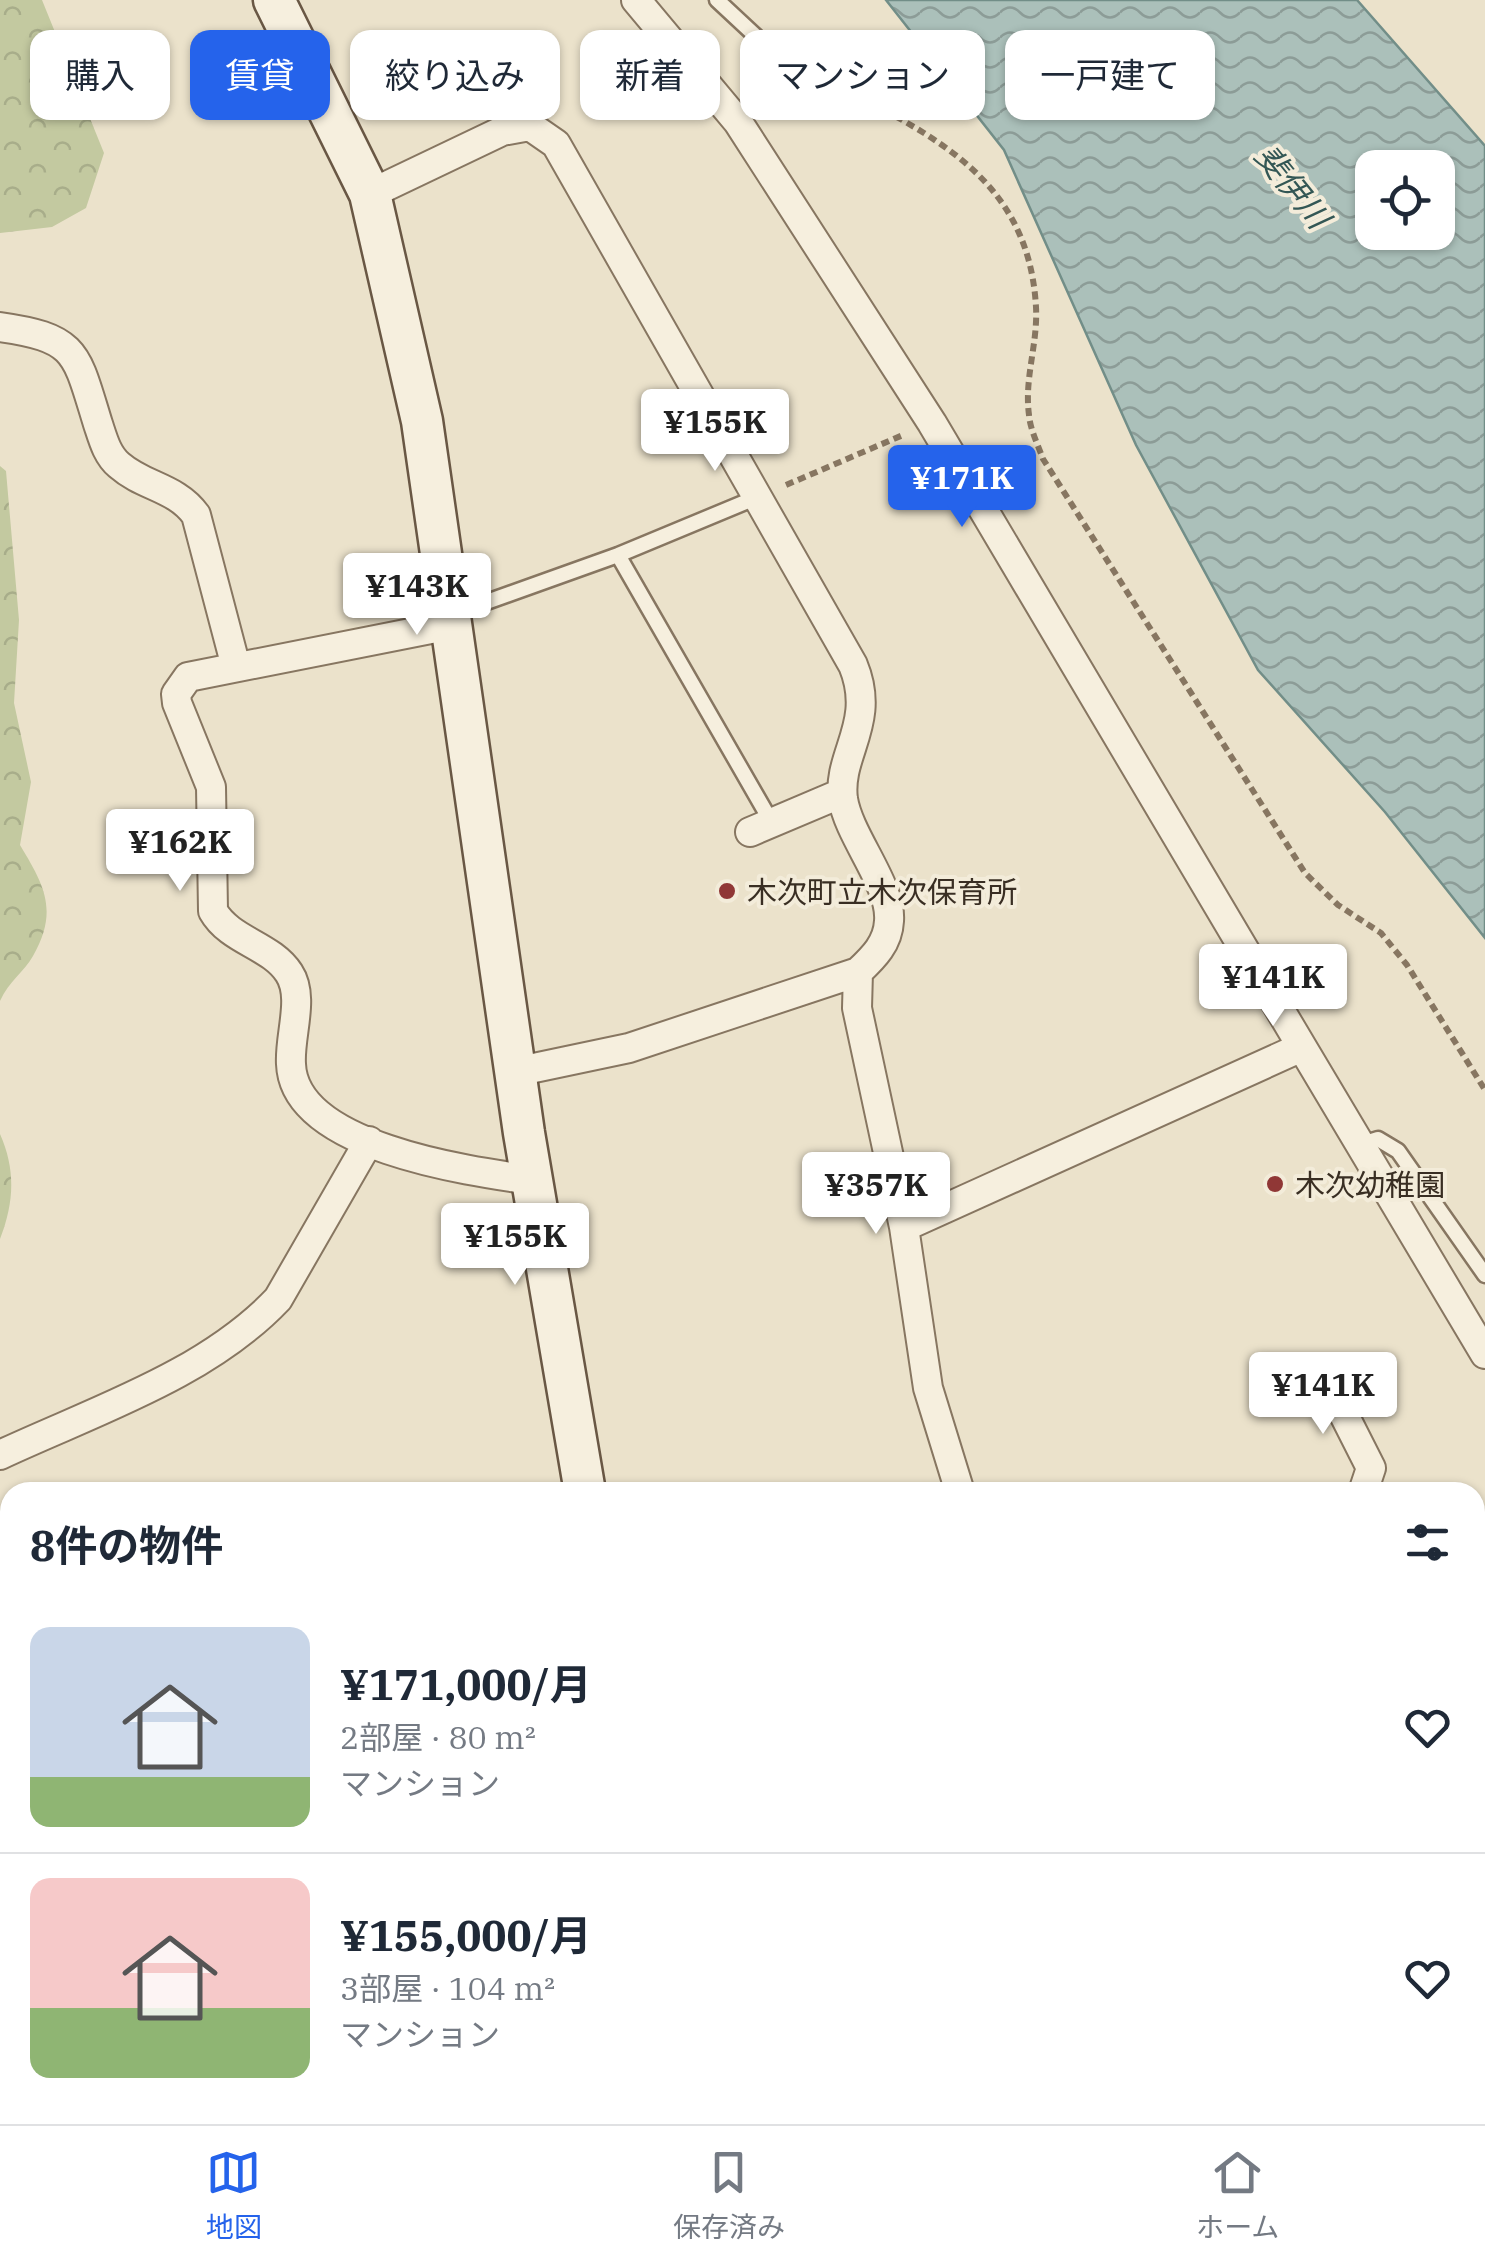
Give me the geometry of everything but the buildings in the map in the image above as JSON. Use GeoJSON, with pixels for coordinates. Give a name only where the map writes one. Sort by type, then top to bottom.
{"type":"FeatureCollection","features":[{"type":"Feature","properties":{"kind":"street"},"geometry":{"type":"LineString","coordinates":[[274,0],[370,194],[422,421],[515,1072],[584,1482]]}},
{"type":"Feature","properties":{"kind":"street"},"geometry":{"type":"LineString","coordinates":[[636,0],[738,122],[932,423],[1485,1354]]}},
{"type":"Feature","properties":{"kind":"street"},"geometry":{"type":"LineString","coordinates":[[370,194],[502,131],[530,126],[556,144],[760,495],[859,679],[860,718],[842,793],[890,918],[883,944],[858,972],[629,1048],[515,1072]]}},
{"type":"Feature","properties":{"kind":"street"},"geometry":{"type":"LineString","coordinates":[[0,327],[44,333],[68,348],[82,374],[110,454],[120,466],[185,500],[196,515],[236,667]]}},
{"type":"Feature","properties":{"kind":"street"},"geometry":{"type":"LineString","coordinates":[[450,620],[188,677],[176,694],[211,787],[209,894],[213,911],[220,924],[279,962],[292,978],[296,995],[290,1064],[294,1083],[305,1100],[318,1116],[369,1142],[443,1165],[532,1180]]}},
{"type":"Feature","properties":{"kind":"street"},"geometry":{"type":"LineString","coordinates":[[761,827],[842,793]]}},
{"type":"Feature","properties":{"kind":"street"},"geometry":{"type":"LineString","coordinates":[[858,972],[857,1008],[904,1227],[928,1388],[957,1482]]}},
{"type":"Feature","properties":{"kind":"street"},"geometry":{"type":"LineString","coordinates":[[904,1227],[1302,1047]]}},
{"type":"Feature","properties":{"kind":"street"},"geometry":{"type":"LineString","coordinates":[[0,1455],[202,1360],[265,1313],[278,1299],[369,1142]]}},
{"type":"Feature","properties":{"kind":"street"},"geometry":{"type":"LineString","coordinates":[[1329,1385],[1371,1468],[1366,1482]]}},
{"type":"Feature","properties":{"kind":"lane"},"geometry":{"type":"LineString","coordinates":[[717,0],[750,30]]}},
{"type":"Feature","properties":{"kind":"lane"},"geometry":{"type":"LineString","coordinates":[[450,620],[760,495]]}},
{"type":"Feature","properties":{"kind":"lane"},"geometry":{"type":"LineString","coordinates":[[618,555],[761,827]]}},
{"type":"Feature","properties":{"kind":"lane"},"geometry":{"type":"LineString","coordinates":[[1362,1144],[1378,1138],[1398,1151],[1485,1275]]}},
{"type":"Feature","properties":{"kind":"path"},"geometry":{"type":"LineString","coordinates":[[901,120],[950,147],[980,170],[999,199],[1028,266],[1036,304],[1028,417],[1043,458],[1305,873],[1338,905],[1381,934],[1407,964],[1485,1090]]}},
{"type":"Feature","properties":{"kind":"path"},"geometry":{"type":"LineString","coordinates":[[760,495],[932,423]]}},
{"type":"Feature","properties":{"kind":"green space"},"geometry":{"type":"Polygon","coordinates":[[[0,0],[42,0],[54,30],[30,30],[30,120],[91,120],[104,153],[86,208],[52,227],[0,233],[0,0]]]}},
{"type":"Feature","properties":{"kind":"green space"},"geometry":{"type":"Polygon","coordinates":[[[0,466],[6,471],[19,620],[14,703],[31,782],[20,845],[42,886],[47,911],[33,956],[0,1001],[0,466]]]}},
{"type":"Feature","properties":{"kind":"green space"},"geometry":{"type":"Polygon","coordinates":[[[0,1134],[9,1161],[11,1186],[0,1239],[0,1134]]]}},
{"type":"Feature","properties":{"kind":"water","name":"斐伊川"},"geometry":{"type":"Polygon","coordinates":[[[886,0],[1357,0],[1485,146],[1485,938],[1385,812],[1258,670],[1136,445],[1004,150],[980,120],[985,120],[985,30],[910,30],[886,0]]]}},
{"type":"Feature","properties":{"kind":"place","name":"木次町立木次保育所"},"geometry":{"type":"Point","coordinates":[727,891]}},
{"type":"Feature","properties":{"kind":"place","name":"木次幼稚園"},"geometry":{"type":"Point","coordinates":[1275,1184]}}]}
